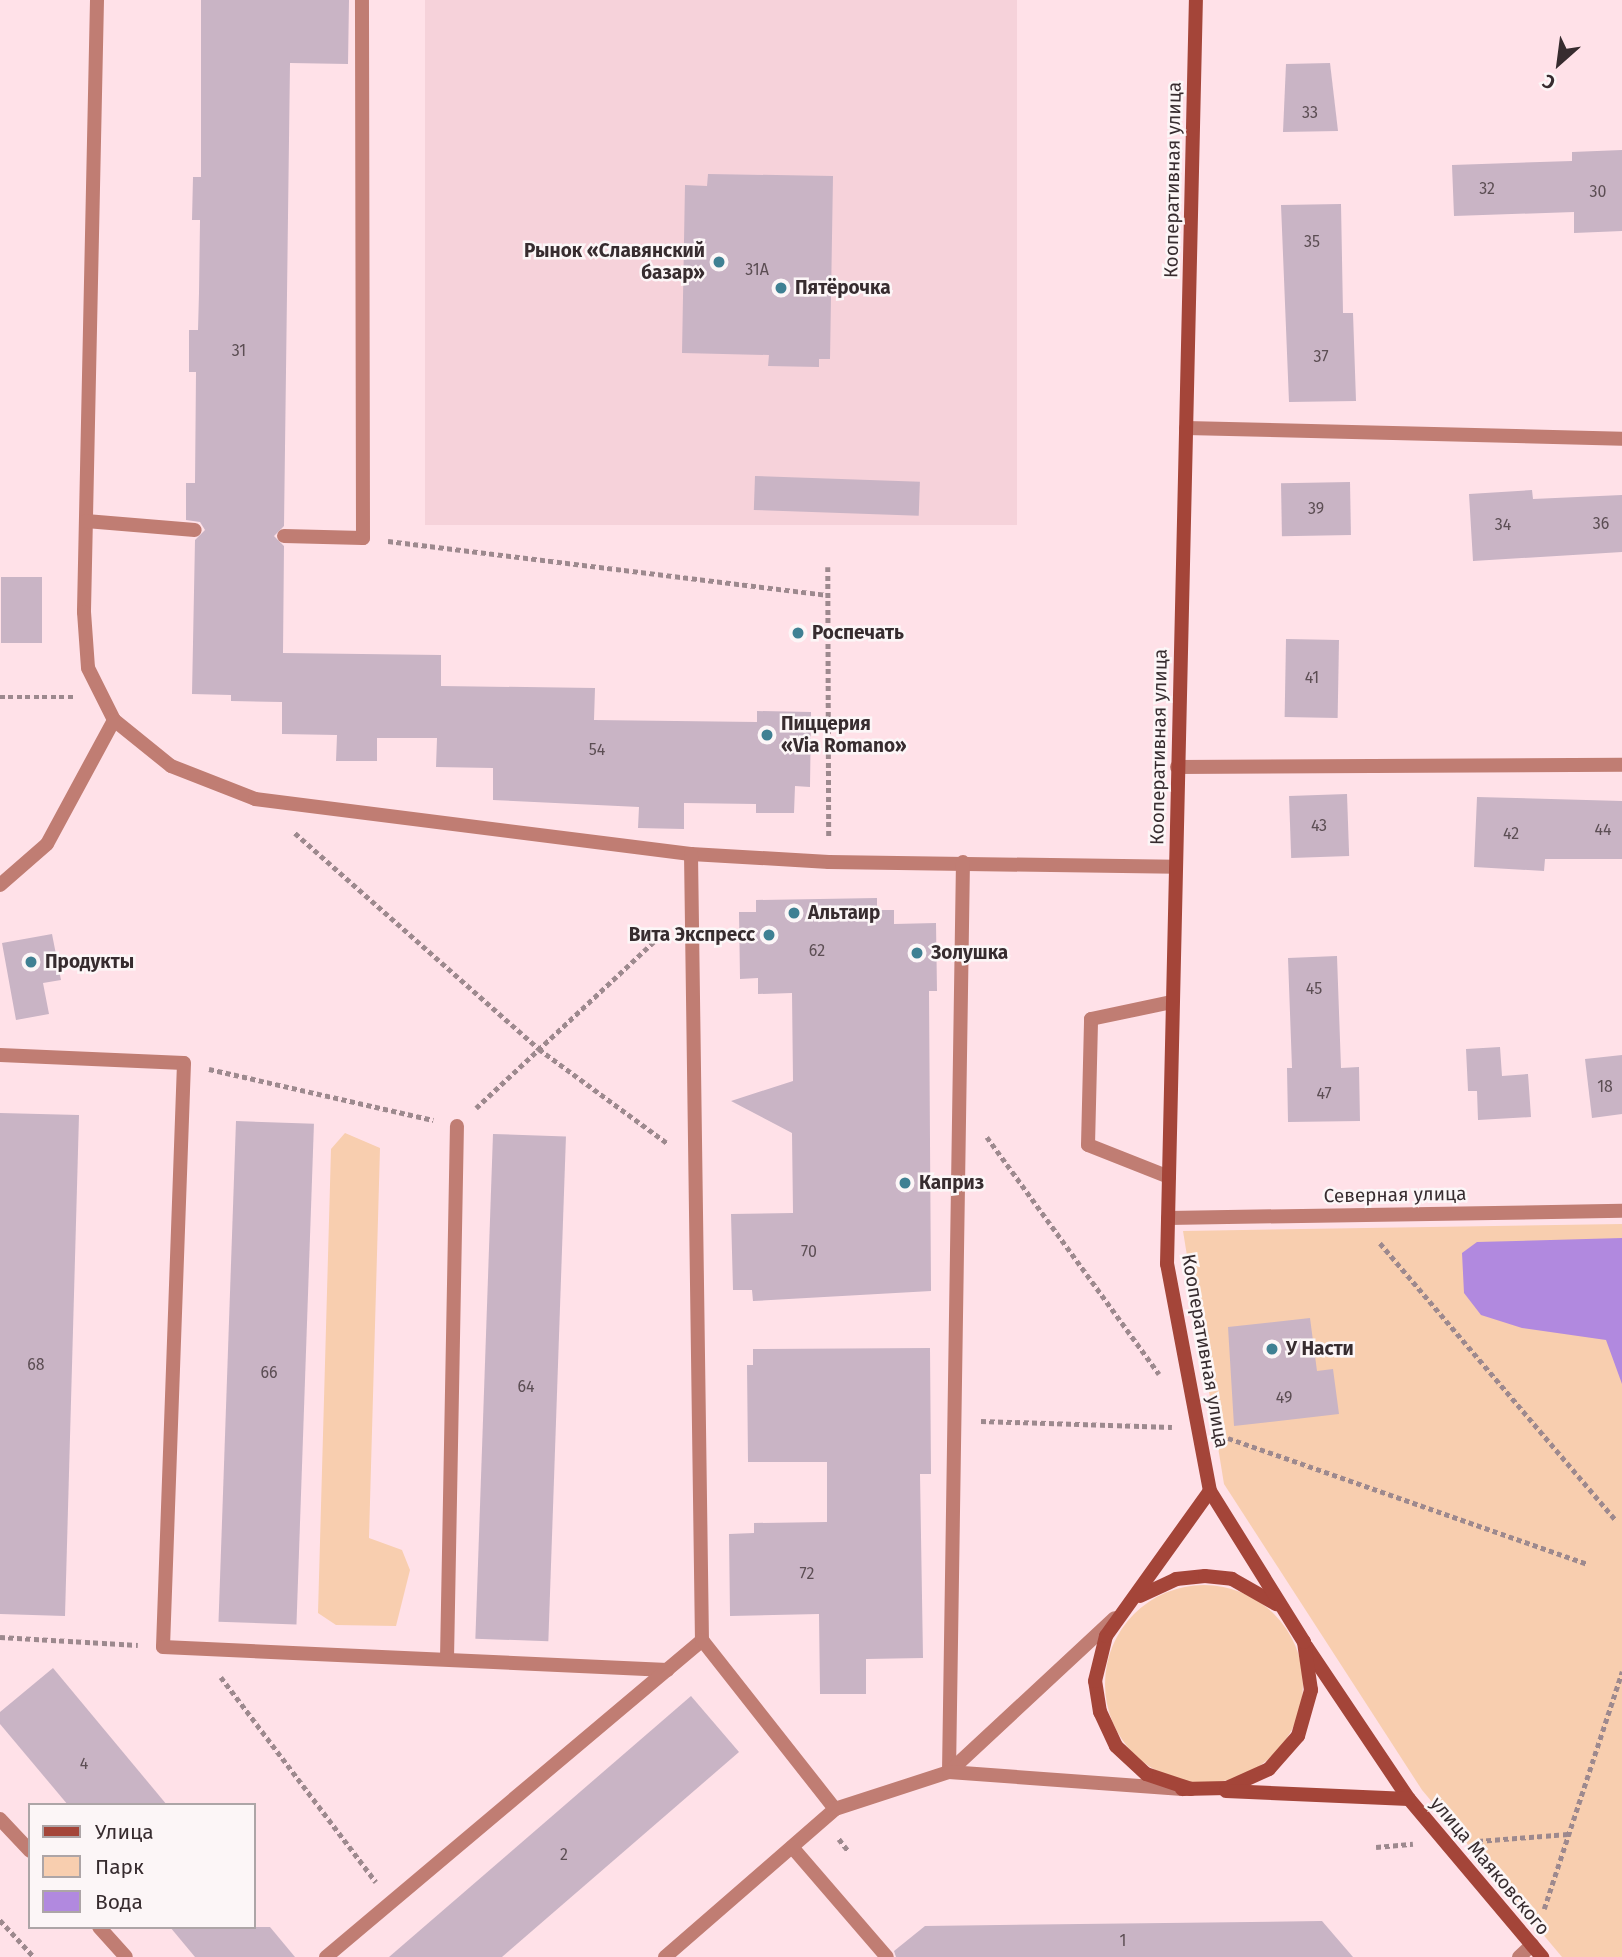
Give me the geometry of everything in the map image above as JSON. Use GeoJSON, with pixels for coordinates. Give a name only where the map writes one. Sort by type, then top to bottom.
{"type":"FeatureCollection","features":[{"type":"Feature","properties":{"kind":"main road","name":"Кооперативная улица"},"geometry":{"type":"LineString","coordinates":[[1196,0],[1167,1264],[1210,1491]]}},
{"type":"Feature","properties":{"kind":"main road"},"geometry":{"type":"LineString","coordinates":[[1182,1788],[1227,1788],[1269,1769],[1298,1736],[1311,1690],[1304,1642],[1210,1491],[1138,1597],[1106,1636],[1095,1681],[1100,1712],[1116,1746],[1146,1774],[1182,1788],[1409,1799]]}},
{"type":"Feature","properties":{"kind":"main road"},"geometry":{"type":"LineString","coordinates":[[1138,1597],[1176,1579],[1232,1579],[1272,1600],[1304,1642]]}},
{"type":"Feature","properties":{"kind":"main road","name":"улица Маяковского"},"geometry":{"type":"LineString","coordinates":[[1304,1642],[1409,1799],[1542,1957]]}},
{"type":"Feature","properties":{"kind":"street"},"geometry":{"type":"LineString","coordinates":[[97,0],[86,521],[88,668],[114,720],[171,766],[256,799],[691,854],[829,862],[1175,867]]}},
{"type":"Feature","properties":{"kind":"street"},"geometry":{"type":"LineString","coordinates":[[284,536],[363,538],[362,0]]}},
{"type":"Feature","properties":{"kind":"street"},"geometry":{"type":"LineString","coordinates":[[1186,428],[1622,439]]}},
{"type":"Feature","properties":{"kind":"street"},"geometry":{"type":"LineString","coordinates":[[86,521],[195,530]]}},
{"type":"Feature","properties":{"kind":"street"},"geometry":{"type":"LineString","coordinates":[[0,885],[47,844],[114,720]]}},
{"type":"Feature","properties":{"kind":"street"},"geometry":{"type":"LineString","coordinates":[[1177,767],[1622,765]]}},
{"type":"Feature","properties":{"kind":"street"},"geometry":{"type":"LineString","coordinates":[[691,854],[702,1640],[835,1809]]}},
{"type":"Feature","properties":{"kind":"street"},"geometry":{"type":"LineString","coordinates":[[949,1772],[957,1096],[963,862]]}},
{"type":"Feature","properties":{"kind":"street"},"geometry":{"type":"LineString","coordinates":[[1168,1177],[1088,1145],[1091,1019],[1172,1002]]}},
{"type":"Feature","properties":{"kind":"street"},"geometry":{"type":"LineString","coordinates":[[0,1055],[184,1063],[163,1647],[667,1670]]}},
{"type":"Feature","properties":{"kind":"street"},"geometry":{"type":"LineString","coordinates":[[447,1659],[457,1126]]}},
{"type":"Feature","properties":{"kind":"street","name":"Северная улица"},"geometry":{"type":"LineString","coordinates":[[1168,1218],[1622,1211]]}},
{"type":"Feature","properties":{"kind":"street"},"geometry":{"type":"LineString","coordinates":[[949,1772],[1138,1597]]}},
{"type":"Feature","properties":{"kind":"street"},"geometry":{"type":"LineString","coordinates":[[326,1957],[702,1640]]}},
{"type":"Feature","properties":{"kind":"street"},"geometry":{"type":"LineString","coordinates":[[665,1957],[835,1809],[949,1772],[1182,1788]]}},
{"type":"Feature","properties":{"kind":"street"},"geometry":{"type":"LineString","coordinates":[[0,1819],[28,1849]]}},
{"type":"Feature","properties":{"kind":"street"},"geometry":{"type":"LineString","coordinates":[[792,1847],[887,1957]]}},
{"type":"Feature","properties":{"kind":"street"},"geometry":{"type":"LineString","coordinates":[[101,1929],[126,1957]]}},
{"type":"Feature","properties":{"kind":"street"},"geometry":{"type":"LineString","coordinates":[[1519,1957],[1532,1945]]}},
{"type":"Feature","properties":{"kind":"path"},"geometry":{"type":"LineString","coordinates":[[363,538],[827,595]]}},
{"type":"Feature","properties":{"kind":"path"},"geometry":{"type":"LineString","coordinates":[[828,567],[829,862]]}},
{"type":"Feature","properties":{"kind":"path"},"geometry":{"type":"LineString","coordinates":[[0,697],[102,696]]}},
{"type":"Feature","properties":{"kind":"path"},"geometry":{"type":"LineString","coordinates":[[256,799],[539,1049],[695,1165]]}},
{"type":"Feature","properties":{"kind":"path"},"geometry":{"type":"LineString","coordinates":[[184,1063],[457,1126],[692,905]]}},
{"type":"Feature","properties":{"kind":"path"},"geometry":{"type":"LineString","coordinates":[[957,1096],[1166,1384]]}},
{"type":"Feature","properties":{"kind":"path"},"geometry":{"type":"LineString","coordinates":[[1357,1215],[1616,1520]]}},
{"type":"Feature","properties":{"kind":"path"},"geometry":{"type":"LineString","coordinates":[[953,1420],[1198,1428],[1587,1564]]}},
{"type":"Feature","properties":{"kind":"path"},"geometry":{"type":"LineString","coordinates":[[0,1637],[163,1647]]}},
{"type":"Feature","properties":{"kind":"path"},"geometry":{"type":"LineString","coordinates":[[200,1648],[391,1902]]}},
{"type":"Feature","properties":{"kind":"path"},"geometry":{"type":"LineString","coordinates":[[1544,1909],[1622,1672]]}},
{"type":"Feature","properties":{"kind":"path"},"geometry":{"type":"LineString","coordinates":[[0,1920],[34,1957]]}},
{"type":"Feature","properties":{"kind":"shaded area","name":"Рынок «Славянский базар»"},"geometry":{"type":"Polygon","coordinates":[[[425,0],[1017,0],[1017,525],[425,525],[425,0]]]}},
{"type":"Feature","properties":{"kind":"green space"},"geometry":{"type":"Polygon","coordinates":[[[345,1133],[380,1148],[369,1538],[402,1550],[410,1570],[396,1626],[336,1625],[318,1613],[331,1149],[345,1133]]]}},
{"type":"Feature","properties":{"kind":"green space"},"geometry":{"type":"Polygon","coordinates":[[[1622,1224],[1622,1957],[1562,1957],[1422,1790],[1224,1484],[1183,1231],[1622,1224]]]}},
{"type":"Feature","properties":{"kind":"green space"},"geometry":{"type":"Polygon","coordinates":[[[1204,1585],[1242,1593],[1274,1614],[1295,1646],[1303,1684],[1295,1722],[1274,1754],[1242,1775],[1204,1783],[1166,1775],[1134,1754],[1113,1722],[1105,1684],[1113,1646],[1134,1614],[1166,1593],[1204,1585]]]}},
{"type":"Feature","properties":{"kind":"water"},"geometry":{"type":"Polygon","coordinates":[[[1622,1238],[1622,1384],[1606,1340],[1522,1328],[1481,1315],[1464,1293],[1462,1253],[1477,1242],[1622,1238]]]}},
{"type":"Feature","properties":{"kind":"building"},"geometry":{"type":"Polygon","coordinates":[[[201,0],[349,0],[348,64],[290,63],[284,526],[274,536],[284,546],[283,653],[441,655],[441,686],[595,688],[594,720],[757,722],[757,711],[811,712],[810,787],[795,786],[794,813],[756,813],[756,804],[684,803],[684,829],[638,828],[639,807],[493,800],[493,768],[436,767],[437,738],[377,738],[377,761],[336,761],[337,735],[282,734],[282,702],[231,701],[231,695],[192,694],[195,540],[205,530],[200,522],[186,520],[186,483],[195,483],[196,372],[189,372],[189,330],[198,330],[200,220],[192,220],[193,177],[201,177],[201,0]]]}},
{"type":"Feature","properties":{"kind":"building"},"geometry":{"type":"Polygon","coordinates":[[[1330,63],[1338,131],[1283,132],[1286,64],[1330,63]]]}},
{"type":"Feature","properties":{"kind":"building"},"geometry":{"type":"Polygon","coordinates":[[[1622,150],[1622,231],[1574,233],[1574,212],[1454,216],[1452,165],[1572,161],[1572,152],[1622,150]]]}},
{"type":"Feature","properties":{"kind":"building"},"geometry":{"type":"Polygon","coordinates":[[[708,174],[833,176],[830,359],[819,359],[819,367],[768,366],[769,355],[682,353],[685,185],[707,186],[708,174]]]}},
{"type":"Feature","properties":{"kind":"building"},"geometry":{"type":"Polygon","coordinates":[[[1341,204],[1343,313],[1353,313],[1356,401],[1289,402],[1281,205],[1341,204]]]}},
{"type":"Feature","properties":{"kind":"building"},"geometry":{"type":"Polygon","coordinates":[[[755,476],[920,482],[919,516],[754,510],[755,476]]]}},
{"type":"Feature","properties":{"kind":"building"},"geometry":{"type":"Polygon","coordinates":[[[1350,482],[1351,535],[1282,536],[1281,483],[1350,482]]]}},
{"type":"Feature","properties":{"kind":"building"},"geometry":{"type":"Polygon","coordinates":[[[1532,490],[1533,499],[1622,495],[1622,552],[1473,561],[1469,494],[1532,490]]]}},
{"type":"Feature","properties":{"kind":"building"},"geometry":{"type":"Polygon","coordinates":[[[1,577],[42,577],[42,643],[1,643],[1,577]]]}},
{"type":"Feature","properties":{"kind":"building"},"geometry":{"type":"Polygon","coordinates":[[[1286,639],[1339,640],[1338,718],[1285,717],[1286,639]]]}},
{"type":"Feature","properties":{"kind":"building"},"geometry":{"type":"Polygon","coordinates":[[[1347,794],[1349,856],[1291,858],[1289,796],[1347,794]]]}},
{"type":"Feature","properties":{"kind":"building"},"geometry":{"type":"Polygon","coordinates":[[[1477,797],[1622,801],[1622,859],[1545,859],[1544,871],[1474,867],[1477,797]]]}},
{"type":"Feature","properties":{"kind":"building"},"geometry":{"type":"Polygon","coordinates":[[[877,898],[877,910],[894,910],[894,924],[936,923],[937,991],[929,991],[931,1291],[753,1301],[752,1290],[733,1290],[731,1214],[793,1213],[792,1133],[731,1101],[793,1081],[792,993],[758,994],[758,978],[740,979],[739,912],[756,912],[756,900],[877,898]]]}},
{"type":"Feature","properties":{"kind":"building","name":"Продукты"},"geometry":{"type":"Polygon","coordinates":[[[52,934],[61,980],[43,983],[49,1014],[16,1020],[2,943],[52,934]]]}},
{"type":"Feature","properties":{"kind":"building"},"geometry":{"type":"Polygon","coordinates":[[[1337,956],[1341,1068],[1359,1067],[1360,1121],[1288,1122],[1287,1068],[1292,1068],[1288,958],[1337,956]]]}},
{"type":"Feature","properties":{"kind":"building"},"geometry":{"type":"Polygon","coordinates":[[[1500,1047],[1502,1076],[1528,1074],[1531,1117],[1478,1120],[1477,1091],[1468,1091],[1466,1049],[1500,1047]]]}},
{"type":"Feature","properties":{"kind":"building"},"geometry":{"type":"Polygon","coordinates":[[[1622,1055],[1622,1114],[1592,1118],[1585,1059],[1622,1055]]]}},
{"type":"Feature","properties":{"kind":"building"},"geometry":{"type":"Polygon","coordinates":[[[0,1113],[79,1115],[65,1616],[0,1614],[0,1113]]]}},
{"type":"Feature","properties":{"kind":"building"},"geometry":{"type":"Polygon","coordinates":[[[236,1121],[314,1124],[296,1624],[219,1622],[236,1121]]]}},
{"type":"Feature","properties":{"kind":"building"},"geometry":{"type":"Polygon","coordinates":[[[493,1134],[566,1137],[548,1641],[475,1639],[493,1134]]]}},
{"type":"Feature","properties":{"kind":"building"},"geometry":{"type":"Polygon","coordinates":[[[1310,1318],[1317,1371],[1333,1369],[1339,1414],[1234,1426],[1228,1327],[1310,1318]]]}},
{"type":"Feature","properties":{"kind":"building"},"geometry":{"type":"Polygon","coordinates":[[[930,1348],[931,1474],[920,1474],[923,1658],[866,1659],[866,1694],[820,1694],[819,1614],[730,1616],[729,1534],[754,1533],[754,1523],[827,1522],[827,1462],[748,1462],[747,1365],[753,1365],[753,1349],[930,1348]]]}},
{"type":"Feature","properties":{"kind":"building"},"geometry":{"type":"Polygon","coordinates":[[[53,1668],[165,1803],[66,1803],[0,1724],[0,1712],[53,1668]]]}},
{"type":"Feature","properties":{"kind":"building"},"geometry":{"type":"Polygon","coordinates":[[[691,1696],[739,1752],[502,1957],[389,1957],[691,1696]]]}},
{"type":"Feature","properties":{"kind":"building"},"geometry":{"type":"Polygon","coordinates":[[[1322,1921],[1353,1957],[896,1957],[894,1951],[925,1926],[1322,1921]]]}},
{"type":"Feature","properties":{"kind":"building"},"geometry":{"type":"Polygon","coordinates":[[[270,1927],[295,1957],[195,1957],[172,1929],[270,1927]]]}},
{"type":"Feature","properties":{"kind":"place","name":"Рынок «Славянский базар»"},"geometry":{"type":"Point","coordinates":[719,262]}},
{"type":"Feature","properties":{"kind":"place","name":"Пятёрочка"},"geometry":{"type":"Point","coordinates":[781,288]}},
{"type":"Feature","properties":{"kind":"place","name":"Роспечать"},"geometry":{"type":"Point","coordinates":[798,633]}},
{"type":"Feature","properties":{"kind":"place","name":"Пиццерия «Via Romano»"},"geometry":{"type":"Point","coordinates":[767,735]}},
{"type":"Feature","properties":{"kind":"place","name":"Альтаир"},"geometry":{"type":"Point","coordinates":[794,913]}},
{"type":"Feature","properties":{"kind":"place","name":"Вита Экспресс"},"geometry":{"type":"Point","coordinates":[769,935]}},
{"type":"Feature","properties":{"kind":"place","name":"Золушка"},"geometry":{"type":"Point","coordinates":[917,953]}},
{"type":"Feature","properties":{"kind":"place","name":"Продукты"},"geometry":{"type":"Point","coordinates":[31,962]}},
{"type":"Feature","properties":{"kind":"place","name":"Каприз"},"geometry":{"type":"Point","coordinates":[905,1183]}},
{"type":"Feature","properties":{"kind":"place","name":"У Насти"},"geometry":{"type":"Point","coordinates":[1272,1349]}}]}
